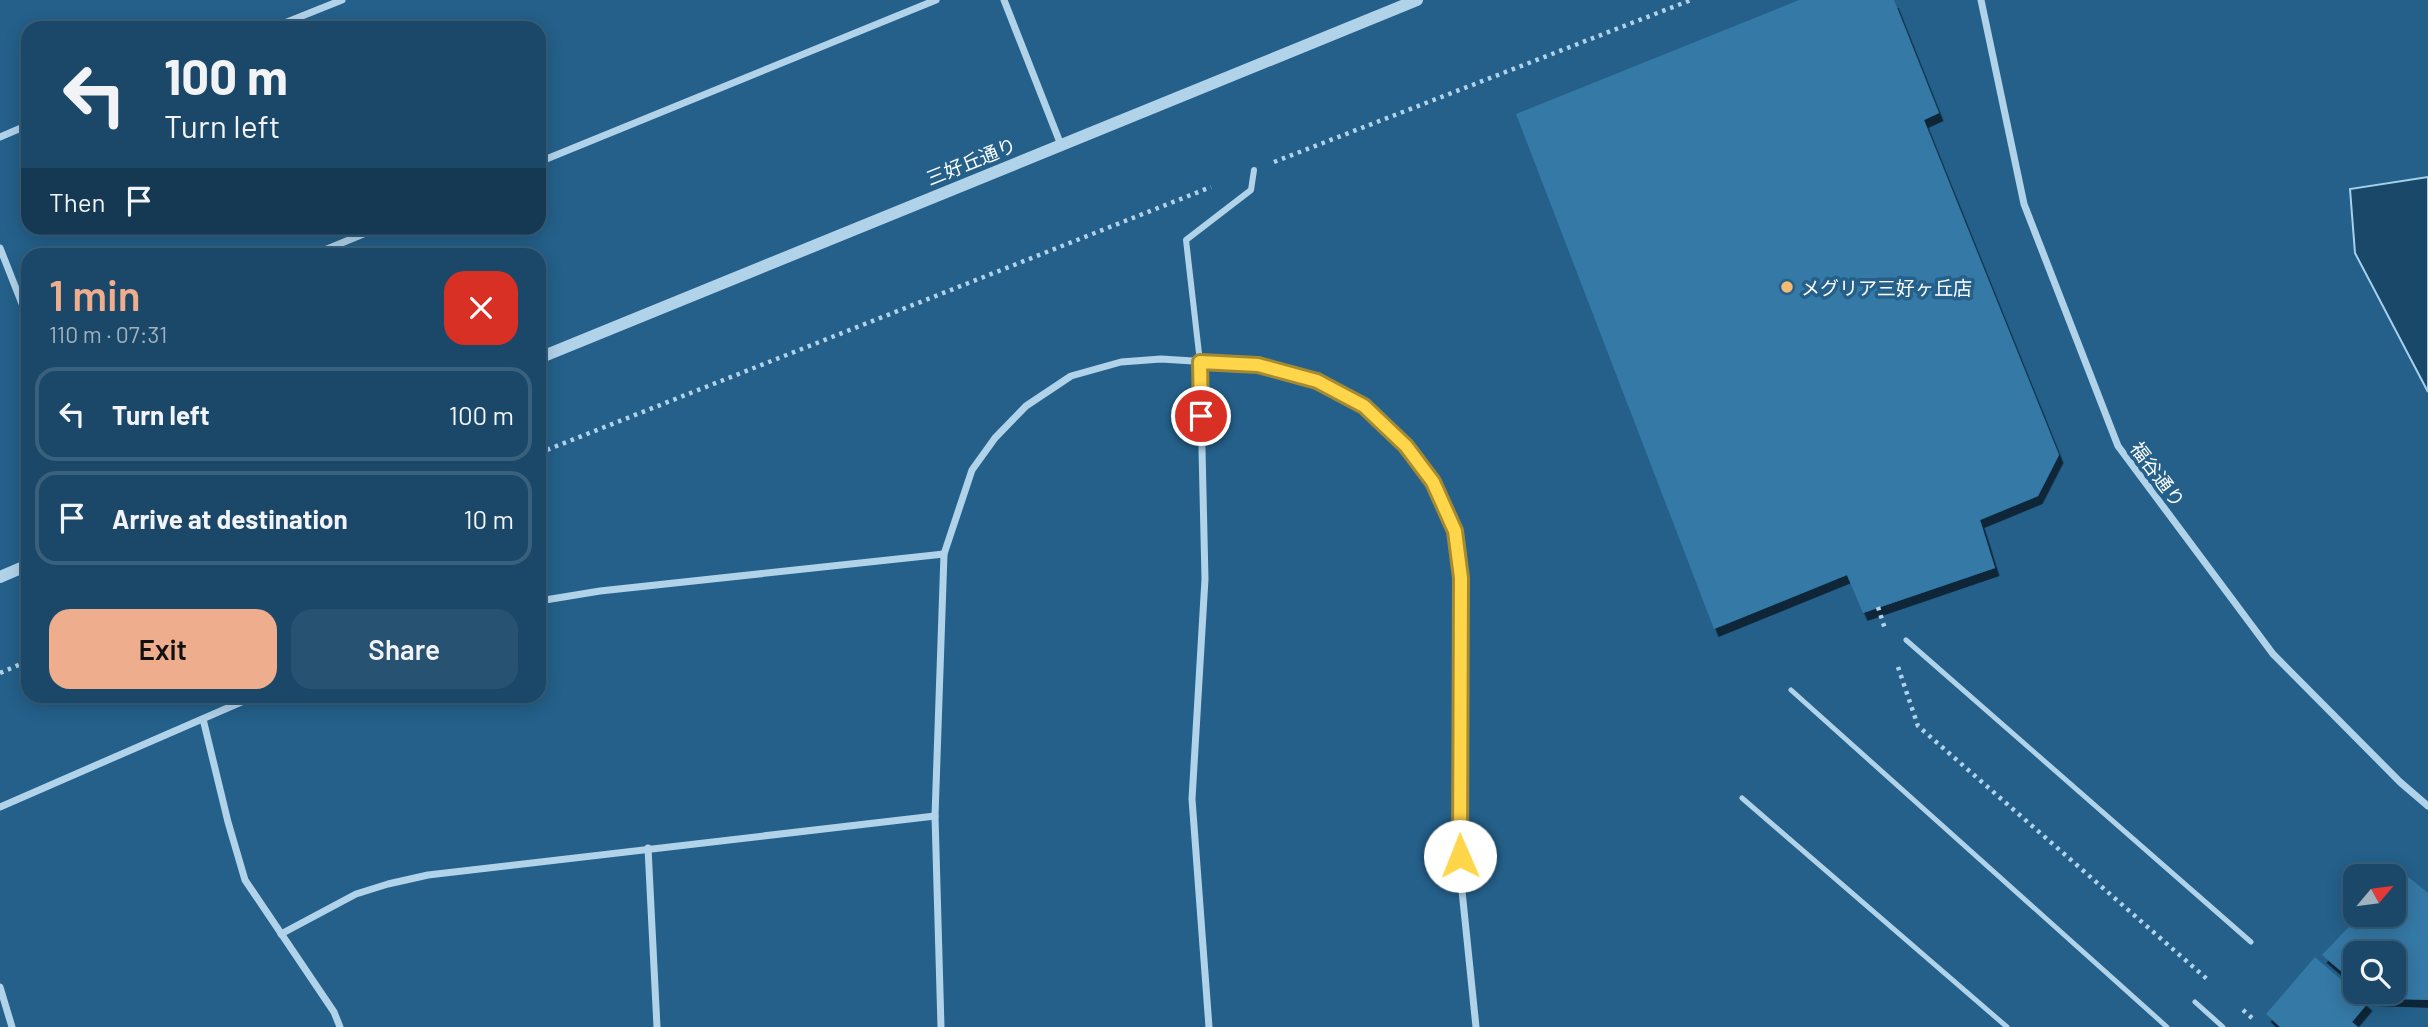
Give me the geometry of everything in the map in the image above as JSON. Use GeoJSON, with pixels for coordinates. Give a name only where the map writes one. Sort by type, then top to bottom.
{"type":"FeatureCollection","features":[{"type":"Feature","properties":{"kind":"street"},"geometry":{"type":"LineString","coordinates":[[290,21],[342,0]]}},
{"type":"Feature","properties":{"kind":"street"},"geometry":{"type":"LineString","coordinates":[[546,159],[936,0]]}},
{"type":"Feature","properties":{"kind":"street"},"geometry":{"type":"LineString","coordinates":[[1004,0],[1061,145]]}},
{"type":"Feature","properties":{"kind":"street","name":"三好丘通り"},"geometry":{"type":"LineString","coordinates":[[546,355],[1417,0]]}},
{"type":"Feature","properties":{"kind":"street","name":"福谷通り"},"geometry":{"type":"LineString","coordinates":[[1981,0],[2024,204],[2118,446],[2273,654],[2400,782],[2428,806]]}},
{"type":"Feature","properties":{"kind":"street"},"geometry":{"type":"LineString","coordinates":[[0,136],[21,128]]}},
{"type":"Feature","properties":{"kind":"street"},"geometry":{"type":"LineString","coordinates":[[1209,1027],[1192,799],[1205,579],[1200,362],[1186,240],[1251,190],[1254,170]]}},
{"type":"Feature","properties":{"kind":"street"},"geometry":{"type":"LineString","coordinates":[[329,248],[361,235]]}},
{"type":"Feature","properties":{"kind":"street"},"geometry":{"type":"LineString","coordinates":[[0,248],[21,301]]}},
{"type":"Feature","properties":{"kind":"street"},"geometry":{"type":"LineString","coordinates":[[941,1027],[935,816],[944,554],[972,470],[995,438],[1026,406],[1071,376],[1121,362],[1161,359],[1258,365],[1317,381],[1364,406],[1406,446],[1433,482],[1455,531],[1461,578],[1461,881],[1476,1027]]}},
{"type":"Feature","properties":{"kind":"street"},"geometry":{"type":"LineString","coordinates":[[546,600],[600,591],[944,554]]}},
{"type":"Feature","properties":{"kind":"street"},"geometry":{"type":"LineString","coordinates":[[0,577],[21,568]]}},
{"type":"Feature","properties":{"kind":"street"},"geometry":{"type":"LineString","coordinates":[[0,807],[239,703]]}},
{"type":"Feature","properties":{"kind":"street"},"geometry":{"type":"LineString","coordinates":[[203,719],[245,880],[334,1012],[340,1027]]}},
{"type":"Feature","properties":{"kind":"street"},"geometry":{"type":"LineString","coordinates":[[281,934],[356,894],[428,875],[935,816]]}},
{"type":"Feature","properties":{"kind":"street"},"geometry":{"type":"LineString","coordinates":[[648,848],[657,1027]]}},
{"type":"Feature","properties":{"kind":"street"},"geometry":{"type":"LineString","coordinates":[[0,988],[12,1027]]}},
{"type":"Feature","properties":{"kind":"lane"},"geometry":{"type":"LineString","coordinates":[[1906,640],[2251,942]]}},
{"type":"Feature","properties":{"kind":"lane"},"geometry":{"type":"LineString","coordinates":[[1791,690],[2167,1027]]}},
{"type":"Feature","properties":{"kind":"lane"},"geometry":{"type":"LineString","coordinates":[[1742,798],[2007,1027]]}},
{"type":"Feature","properties":{"kind":"lane"},"geometry":{"type":"LineString","coordinates":[[2195,1002],[2223,1027]]}},
{"type":"Feature","properties":{"kind":"path"},"geometry":{"type":"LineString","coordinates":[[546,450],[1691,0]]}},
{"type":"Feature","properties":{"kind":"path"},"geometry":{"type":"LineString","coordinates":[[1878,607],[1887,633]]}},
{"type":"Feature","properties":{"kind":"path"},"geometry":{"type":"LineString","coordinates":[[1895,660],[1918,726],[2210,981]]}},
{"type":"Feature","properties":{"kind":"path"},"geometry":{"type":"LineString","coordinates":[[0,673],[21,664]]}},
{"type":"Feature","properties":{"kind":"path"},"geometry":{"type":"LineString","coordinates":[[2242,1009],[2252,1018]]}},
{"type":"Feature","properties":{"kind":"water"},"geometry":{"type":"Polygon","coordinates":[[[2428,177],[2428,392],[2355,253],[2350,189],[2428,177]]]}},
{"type":"Feature","properties":{"kind":"building","name":"メグリア三好ヶ丘店"},"geometry":{"type":"Polygon","coordinates":[[[1799,0],[1894,0],[1939,113],[1924,120],[2059,455],[2038,496],[1980,520],[1995,568],[1863,613],[1847,575],[1714,629],[1516,114],[1799,0]]]}},
{"type":"Feature","properties":{"kind":"building"},"geometry":{"type":"Polygon","coordinates":[[[2406,875],[2428,893],[2428,1000],[2406,999],[2406,941],[2343,941],[2343,973],[2322,955],[2348,928],[2406,928],[2406,875]]]}},
{"type":"Feature","properties":{"kind":"building"},"geometry":{"type":"Polygon","coordinates":[[[2315,957],[2343,981],[2343,1004],[2367,1004],[2352,1022],[2358,1027],[2280,1027],[2266,1014],[2315,957]]]}},
{"type":"Feature","properties":{"kind":"place","name":"メグリア三好ヶ丘店"},"geometry":{"type":"Point","coordinates":[1787,287]}},
{"type":"Feature","properties":{"kind":"route"},"geometry":{"type":"LineString","coordinates":[[1201,416],[1200,362],[1258,365],[1317,381],[1364,406],[1406,446],[1433,482],[1455,531],[1461,578],[1460,856]]}}]}
